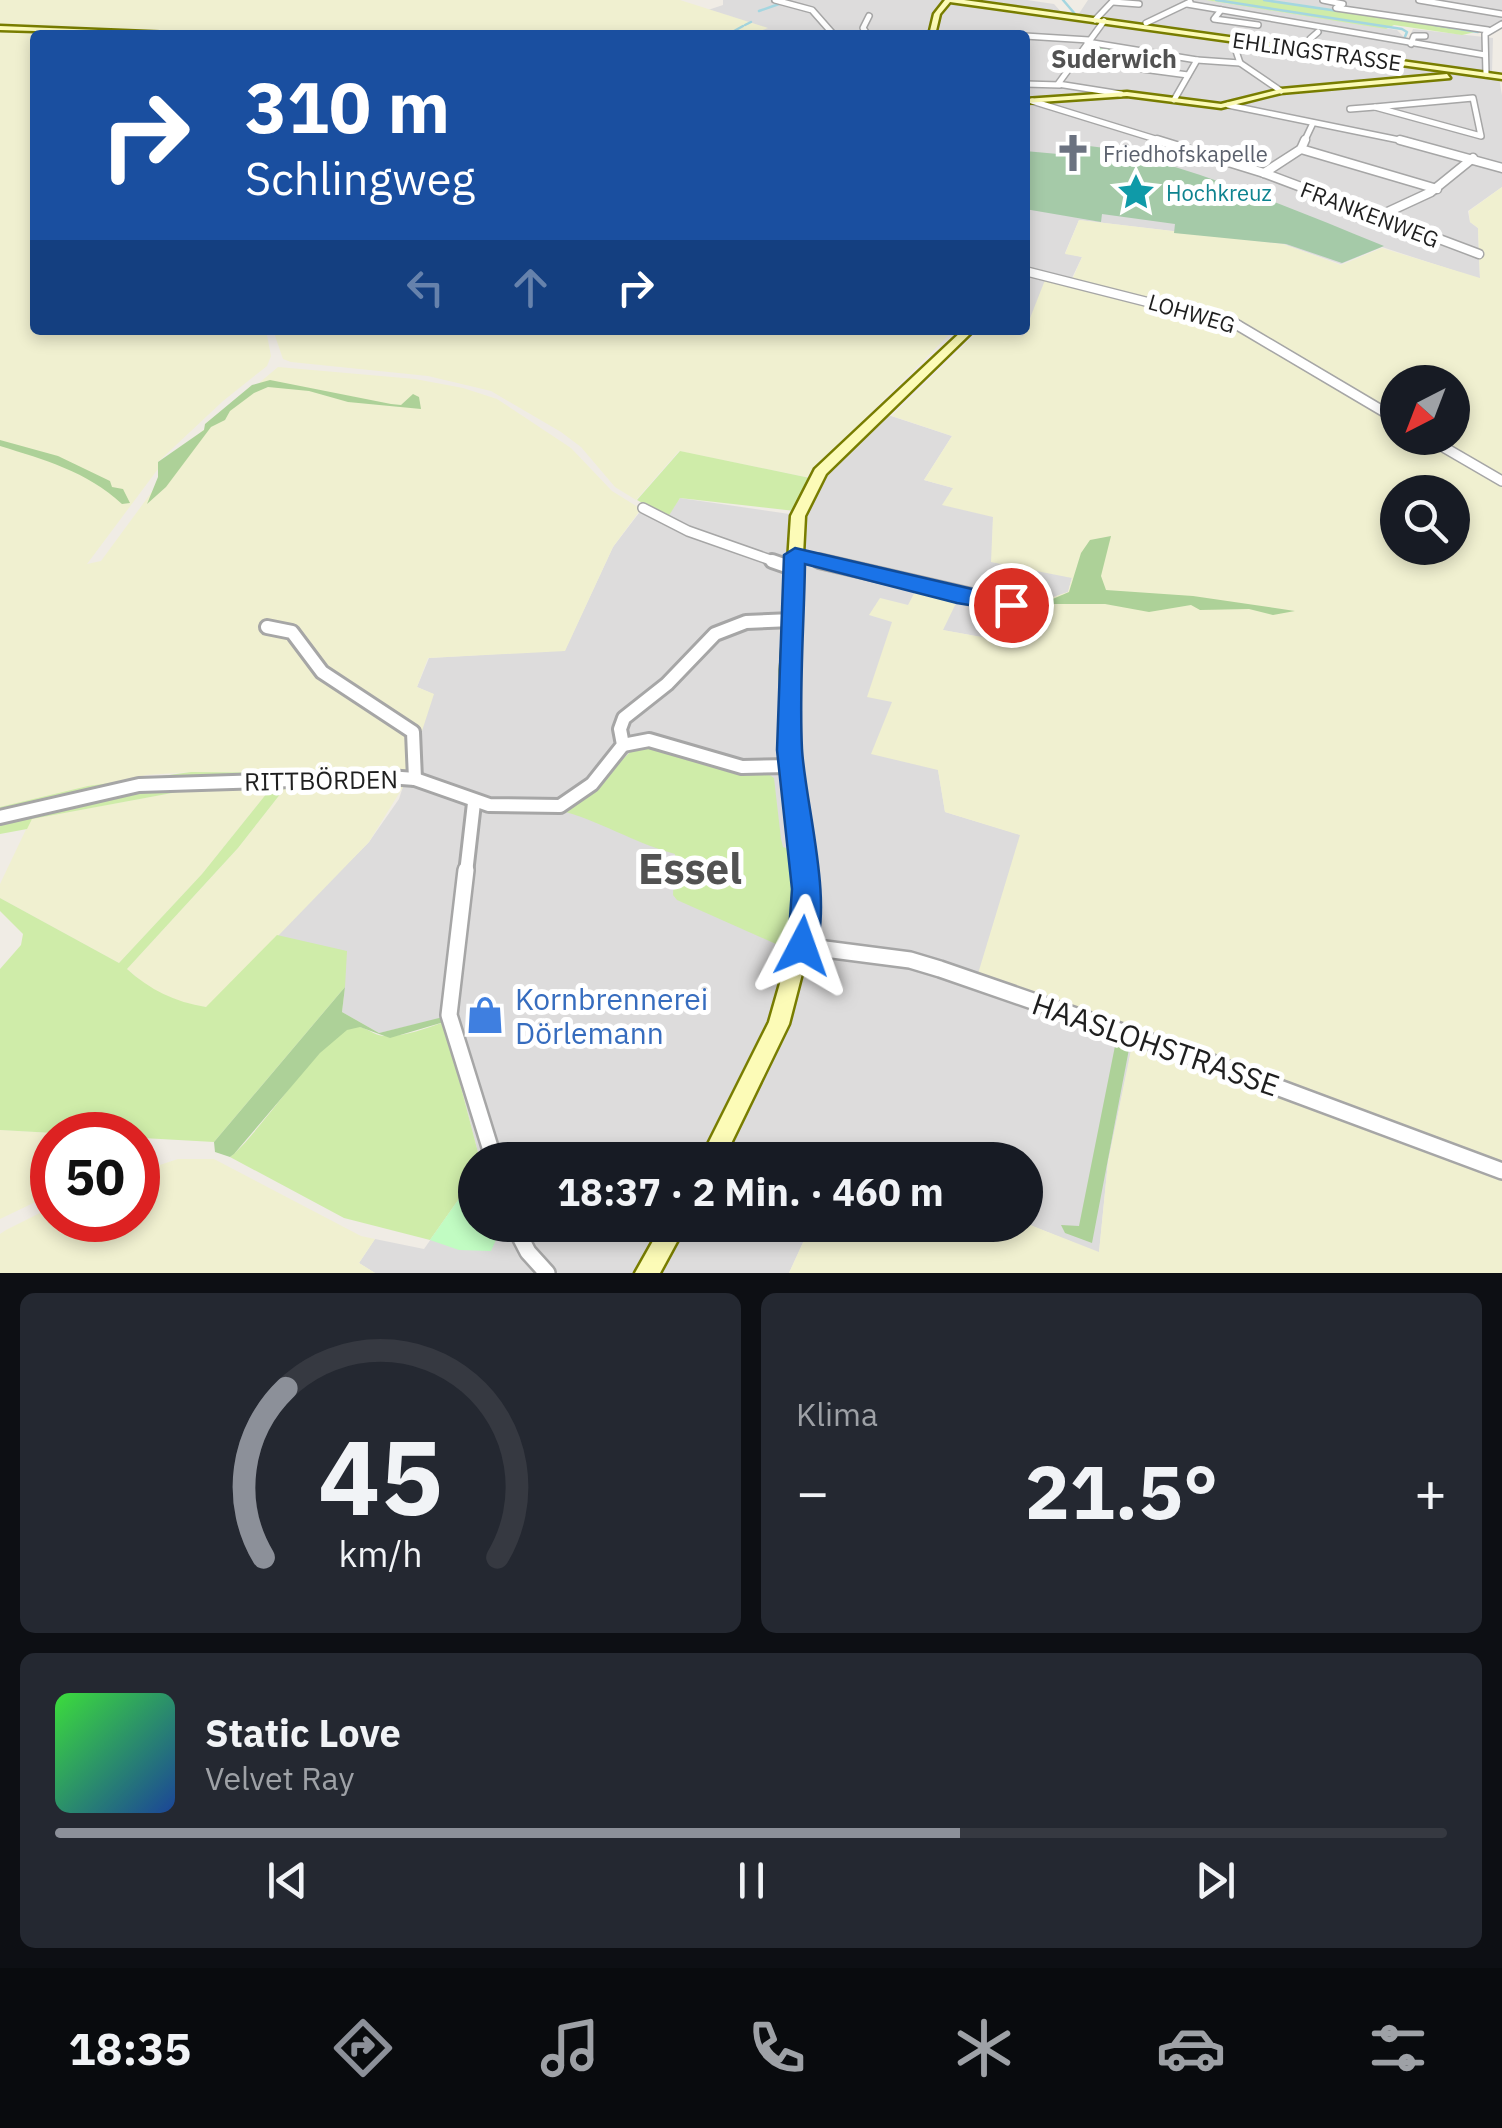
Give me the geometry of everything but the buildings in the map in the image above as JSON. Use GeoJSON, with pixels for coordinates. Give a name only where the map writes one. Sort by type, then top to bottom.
{"type":"FeatureCollection","features":[{"type":"Feature","properties":{"kind":"main road","name":"EHLINGSTRASSE"},"geometry":{"type":"LineString","coordinates":[[949,0],[1502,76]]}},
{"type":"Feature","properties":{"kind":"main road"},"geometry":{"type":"LineString","coordinates":[[933,30],[938,14],[949,0]]}},
{"type":"Feature","properties":{"kind":"main road"},"geometry":{"type":"LineString","coordinates":[[0,28],[49,30]]}},
{"type":"Feature","properties":{"kind":"main road"},"geometry":{"type":"LineString","coordinates":[[1030,101],[1121,94],[1228,105],[1281,91],[1470,72]]}},
{"type":"Feature","properties":{"kind":"main road"},"geometry":{"type":"LineString","coordinates":[[721,1142],[772,1042],[802,946],[806,889],[792,766],[792,620],[798,516],[820,472],[964,335]]}},
{"type":"Feature","properties":{"kind":"main road"},"geometry":{"type":"LineString","coordinates":[[647,1273],[666,1242]]}},
{"type":"Feature","properties":{"kind":"street"},"geometry":{"type":"LineString","coordinates":[[775,0],[812,10],[830,30]]}},
{"type":"Feature","properties":{"kind":"street"},"geometry":{"type":"LineString","coordinates":[[812,10],[822,0]]}},
{"type":"Feature","properties":{"kind":"street"},"geometry":{"type":"LineString","coordinates":[[1322,0],[1346,2]]}},
{"type":"Feature","properties":{"kind":"street"},"geometry":{"type":"LineString","coordinates":[[1419,0],[1502,14]]}},
{"type":"Feature","properties":{"kind":"street"},"geometry":{"type":"LineString","coordinates":[[1059,84],[1114,1],[1140,4]]}},
{"type":"Feature","properties":{"kind":"street"},"geometry":{"type":"LineString","coordinates":[[1148,25],[1191,2],[1320,29],[1485,54]]}},
{"type":"Feature","properties":{"kind":"street"},"geometry":{"type":"LineString","coordinates":[[1346,2],[1336,8],[1488,30],[1502,24]]}},
{"type":"Feature","properties":{"kind":"street"},"geometry":{"type":"LineString","coordinates":[[1361,12],[1373,4]]}},
{"type":"Feature","properties":{"kind":"street"},"geometry":{"type":"LineString","coordinates":[[1386,16],[1396,8]]}},
{"type":"Feature","properties":{"kind":"street"},"geometry":{"type":"LineString","coordinates":[[864,30],[868,16]]}},
{"type":"Feature","properties":{"kind":"street"},"geometry":{"type":"LineString","coordinates":[[1292,28],[1320,29]]}},
{"type":"Feature","properties":{"kind":"street"},"geometry":{"type":"LineString","coordinates":[[1310,39],[1320,29]]}},
{"type":"Feature","properties":{"kind":"street"},"geometry":{"type":"LineString","coordinates":[[1486,74],[1488,30]]}},
{"type":"Feature","properties":{"kind":"street"},"geometry":{"type":"LineString","coordinates":[[1030,36],[1240,63],[1281,91]]}},
{"type":"Feature","properties":{"kind":"street"},"geometry":{"type":"LineString","coordinates":[[1410,44],[1414,36],[1424,36]]}},
{"type":"Feature","properties":{"kind":"street"},"geometry":{"type":"LineString","coordinates":[[1240,63],[1236,52],[1243,41]]}},
{"type":"Feature","properties":{"kind":"street"},"geometry":{"type":"LineString","coordinates":[[1075,60],[1188,75]]}},
{"type":"Feature","properties":{"kind":"street"},"geometry":{"type":"LineString","coordinates":[[1174,100],[1197,60]]}},
{"type":"Feature","properties":{"kind":"street"},"geometry":{"type":"LineString","coordinates":[[1030,84],[1059,84],[1121,94]]}},
{"type":"Feature","properties":{"kind":"street"},"geometry":{"type":"LineString","coordinates":[[1350,109],[1473,98],[1484,139],[1375,107]]}},
{"type":"Feature","properties":{"kind":"street","name":"FRANKENWEG"},"geometry":{"type":"LineString","coordinates":[[1030,102],[1264,173],[1479,254]]}},
{"type":"Feature","properties":{"kind":"street"},"geometry":{"type":"LineString","coordinates":[[1228,105],[1243,111],[1417,142],[1502,168]]}},
{"type":"Feature","properties":{"kind":"street"},"geometry":{"type":"LineString","coordinates":[[1264,173],[1301,148],[1314,123]]}},
{"type":"Feature","properties":{"kind":"street"},"geometry":{"type":"LineString","coordinates":[[1417,142],[1435,123]]}},
{"type":"Feature","properties":{"kind":"street"},"geometry":{"type":"LineString","coordinates":[[1301,148],[1436,188]]}},
{"type":"Feature","properties":{"kind":"street"},"geometry":{"type":"LineString","coordinates":[[1377,217],[1436,188],[1473,158]]}},
{"type":"Feature","properties":{"kind":"street","name":"LOHWEG"},"geometry":{"type":"LineString","coordinates":[[1030,272],[1229,320],[1380,409]]}},
{"type":"Feature","properties":{"kind":"street"},"geometry":{"type":"LineString","coordinates":[[1457,455],[1502,481]]}},
{"type":"Feature","properties":{"kind":"street"},"geometry":{"type":"LineString","coordinates":[[643,508],[677,527],[795,562],[1011,605]]}},
{"type":"Feature","properties":{"kind":"street","name":"RITTBÖRDEN"},"geometry":{"type":"LineString","coordinates":[[0,817],[140,785],[415,778],[474,802],[560,806],[592,784],[623,745],[620,729],[624,718],[667,684],[715,634],[746,622],[792,620]]}},
{"type":"Feature","properties":{"kind":"street"},"geometry":{"type":"LineString","coordinates":[[267,627],[292,632],[322,672],[413,732],[415,778]]}},
{"type":"Feature","properties":{"kind":"street"},"geometry":{"type":"LineString","coordinates":[[623,745],[648,740],[742,767],[792,766]]}},
{"type":"Feature","properties":{"kind":"street"},"geometry":{"type":"LineString","coordinates":[[474,802],[449,1015],[488,1142]]}},
{"type":"Feature","properties":{"kind":"street","name":"HAASLOHSTRASSE"},"geometry":{"type":"LineString","coordinates":[[802,946],[910,960],[940,969],[1215,1064],[1502,1171]]}},
{"type":"Feature","properties":{"kind":"street"},"geometry":{"type":"LineString","coordinates":[[523,1242],[546,1273]]}},
{"type":"Feature","properties":{"kind":"shaded area"},"geometry":{"type":"Polygon","coordinates":[[[723,0],[1027,0],[1054,4],[1063,14],[1078,15],[1088,0],[1206,0],[1397,30],[1408,41],[1413,29],[1493,38],[1492,73],[1499,78],[1502,95],[1502,187],[1468,211],[1470,222],[1478,228],[1480,279],[1382,247],[1341,264],[1283,244],[1079,220],[1065,253],[1082,257],[1071,280],[1030,328],[1030,30],[761,30],[766,28],[708,10],[723,5],[723,0]]]}},
{"type":"Feature","properties":{"kind":"shaded area"},"geometry":{"type":"Polygon","coordinates":[[[1270,0],[1502,0],[1502,25],[1489,32],[1270,0]]]}},
{"type":"Feature","properties":{"kind":"shaded area"},"geometry":{"type":"Polygon","coordinates":[[[888,415],[952,436],[924,480],[953,488],[993,517],[992,562],[1072,577],[1068,592],[1018,609],[987,638],[942,630],[957,599],[908,605],[892,621],[892,701],[938,770],[945,812],[1021,835],[1135,1034],[1108,1162],[1099,1253],[1043,1230],[1043,1142],[475,1142],[443,1018],[379,1033],[342,1012],[345,987],[277,935],[369,842],[399,799],[433,694],[417,687],[429,658],[565,650],[613,547],[639,513],[667,517],[680,498],[803,516],[828,468],[888,415]]]}},
{"type":"Feature","properties":{"kind":"shaded area"},"geometry":{"type":"Polygon","coordinates":[[[458,1200],[458,1242],[803,1242],[789,1273],[375,1273],[359,1263],[375,1239],[424,1249],[458,1200]]]}},
{"type":"Feature","properties":{"kind":"green space"},"geometry":{"type":"Polygon","coordinates":[[[0,0],[680,0],[768,28],[93,30],[0,26],[0,0]]]}},
{"type":"Feature","properties":{"kind":"green space"},"geometry":{"type":"Polygon","coordinates":[[[1206,0],[1270,0],[1480,31],[1462,35],[1394,25],[1386,29],[1206,0]]]}},
{"type":"Feature","properties":{"kind":"green space"},"geometry":{"type":"Polygon","coordinates":[[[0,29],[30,30],[30,335],[267,335],[271,356],[267,366],[158,462],[158,469],[87,564],[101,561],[187,444],[278,367],[415,379],[497,399],[571,448],[612,491],[641,509],[613,547],[565,651],[428,658],[417,687],[434,694],[408,774],[147,775],[0,807],[0,29]]]}},
{"type":"Feature","properties":{"kind":"green space"},"geometry":{"type":"Polygon","coordinates":[[[1090,47],[1162,55],[1154,68],[1083,60],[1090,47]]]}},
{"type":"Feature","properties":{"kind":"green space"},"geometry":{"type":"Polygon","coordinates":[[[1073,144],[1105,148],[1102,151],[1117,159],[1166,165],[1202,176],[1384,246],[1342,263],[1286,244],[1174,233],[1175,224],[1102,214],[1101,222],[1030,210],[1030,151],[1058,154],[1062,147],[1071,148],[1073,144]]]}},
{"type":"Feature","properties":{"kind":"green space"},"geometry":{"type":"Polygon","coordinates":[[[1502,187],[1502,1273],[789,1273],[803,1242],[1043,1242],[1043,1230],[1099,1252],[1108,1162],[1134,1035],[977,977],[1020,835],[945,812],[938,770],[871,754],[892,702],[867,697],[892,622],[869,615],[880,598],[908,605],[917,588],[958,599],[943,630],[987,638],[1018,609],[1068,592],[1072,578],[991,562],[993,517],[942,505],[953,488],[924,480],[952,436],[892,416],[975,335],[1030,335],[1030,318],[1047,275],[1072,280],[1082,257],[1065,254],[1079,220],[1283,244],[1341,265],[1382,248],[1480,278],[1478,228],[1470,222],[1469,211],[1502,187]]]}},
{"type":"Feature","properties":{"kind":"green space"},"geometry":{"type":"Polygon","coordinates":[[[275,335],[949,335],[806,477],[679,451],[636,500],[615,487],[581,447],[491,391],[428,376],[283,359],[275,335]]]}},
{"type":"Feature","properties":{"kind":"green space"},"geometry":{"type":"Polygon","coordinates":[[[270,380],[401,405],[413,394],[419,397],[421,409],[348,402],[309,391],[268,387],[254,393],[230,411],[225,420],[211,427],[166,487],[147,504],[158,477],[158,462],[204,430],[205,424],[252,385],[270,380]]]}},
{"type":"Feature","properties":{"kind":"green space"},"geometry":{"type":"Polygon","coordinates":[[[0,440],[58,456],[110,481],[112,487],[123,489],[130,503],[122,504],[94,483],[64,468],[0,446],[0,440]]]}},
{"type":"Feature","properties":{"kind":"green space"},"geometry":{"type":"Polygon","coordinates":[[[680,451],[810,478],[795,511],[680,498],[668,517],[637,500],[680,451]]]}},
{"type":"Feature","properties":{"kind":"green space"},"geometry":{"type":"Polygon","coordinates":[[[1111,536],[1101,576],[1106,590],[1193,596],[1295,611],[1273,615],[1249,609],[1200,610],[1191,605],[1149,612],[1105,604],[1041,604],[1069,592],[1081,553],[1090,540],[1111,536]]]}},
{"type":"Feature","properties":{"kind":"green space"},"geometry":{"type":"Polygon","coordinates":[[[655,746],[739,772],[767,773],[774,778],[781,839],[783,847],[791,850],[793,913],[787,949],[677,900],[673,895],[675,854],[558,810],[596,787],[632,750],[655,746]]]}},
{"type":"Feature","properties":{"kind":"green space"},"geometry":{"type":"Polygon","coordinates":[[[191,772],[408,774],[403,787],[285,788],[238,848],[127,969],[164,994],[206,1007],[277,935],[347,951],[345,987],[214,1142],[160,1139],[160,1112],[30,1112],[30,1132],[0,1130],[0,969],[21,945],[23,934],[0,911],[0,898],[119,963],[202,874],[271,788],[199,788],[32,819],[27,829],[0,834],[0,807],[88,786],[191,772]]]}},
{"type":"Feature","properties":{"kind":"green space"},"geometry":{"type":"Polygon","coordinates":[[[403,787],[369,842],[214,1002],[206,1007],[185,1004],[151,989],[127,969],[238,848],[285,788],[403,787]]]}},
{"type":"Feature","properties":{"kind":"green space"},"geometry":{"type":"Polygon","coordinates":[[[199,788],[271,788],[202,874],[119,963],[0,898],[0,884],[31,819],[199,788]]]}},
{"type":"Feature","properties":{"kind":"green space"},"geometry":{"type":"Polygon","coordinates":[[[345,987],[342,1012],[379,1033],[443,1017],[444,1022],[390,1038],[360,1027],[347,1030],[320,1053],[234,1154],[230,1157],[215,1152],[214,1142],[345,987]]]}},
{"type":"Feature","properties":{"kind":"green space"},"geometry":{"type":"Polygon","coordinates":[[[1067,1017],[1122,1037],[1129,1049],[1092,1243],[1065,1233],[1061,1225],[1079,1226],[1116,1041],[1067,1017]]]}},
{"type":"Feature","properties":{"kind":"green space"},"geometry":{"type":"Polygon","coordinates":[[[444,1022],[475,1142],[458,1142],[458,1200],[430,1240],[344,1218],[230,1157],[342,1033],[354,1027],[383,1036],[414,1032],[444,1022]]]}},
{"type":"Feature","properties":{"kind":"green space"},"geometry":{"type":"Polygon","coordinates":[[[0,1130],[30,1132],[30,1205],[0,1219],[0,1130]]]}},
{"type":"Feature","properties":{"kind":"green space"},"geometry":{"type":"Polygon","coordinates":[[[178,1159],[214,1159],[361,1236],[375,1239],[359,1263],[375,1273],[0,1273],[0,1234],[30,1218],[30,1242],[160,1242],[160,1165],[178,1159]]]}},
{"type":"Feature","properties":{"kind":"green space"},"geometry":{"type":"Polygon","coordinates":[[[458,1200],[458,1242],[495,1242],[491,1251],[459,1250],[430,1240],[458,1200]]]}},
{"type":"Feature","properties":{"kind":"waterway"},"geometry":{"type":"LineString","coordinates":[[1063,0],[1075,14]]}},
{"type":"Feature","properties":{"kind":"waterway"},"geometry":{"type":"LineString","coordinates":[[1216,0],[1402,29],[1407,32],[1404,39]]}},
{"type":"Feature","properties":{"kind":"waterway"},"geometry":{"type":"LineString","coordinates":[[1264,0],[1338,11]]}},
{"type":"Feature","properties":{"kind":"waterway"},"geometry":{"type":"LineString","coordinates":[[759,11],[779,4]]}},
{"type":"Feature","properties":{"kind":"waterway"},"geometry":{"type":"LineString","coordinates":[[745,25],[751,22]]}},
{"type":"Feature","properties":{"kind":"waterway"},"geometry":{"type":"LineString","coordinates":[[1435,25],[1478,32]]}},
{"type":"Feature","properties":{"kind":"waterway"},"geometry":{"type":"LineString","coordinates":[[736,30],[743,26]]}},
{"type":"Feature","properties":{"kind":"place","name":"Friedhofskapelle"},"geometry":{"type":"Point","coordinates":[1073,153]}},
{"type":"Feature","properties":{"kind":"place","name":"Hochkreuz"},"geometry":{"type":"Point","coordinates":[1136,192]}},
{"type":"Feature","properties":{"kind":"place","name":"Kornbrennerei Dörlemann"},"geometry":{"type":"Point","coordinates":[485,1015]}},
{"type":"Feature","properties":{"kind":"district","name":"Suderwich"},"geometry":{"type":"Point","coordinates":[1114,58]}},
{"type":"Feature","properties":{"kind":"district","name":"Essel"},"geometry":{"type":"Point","coordinates":[690,868]}},
{"type":"Feature","properties":{"kind":"route"},"geometry":{"type":"LineString","coordinates":[[802,946],[806,889],[790,750],[789,670],[795,555],[957,596],[1011,605]]}}]}
